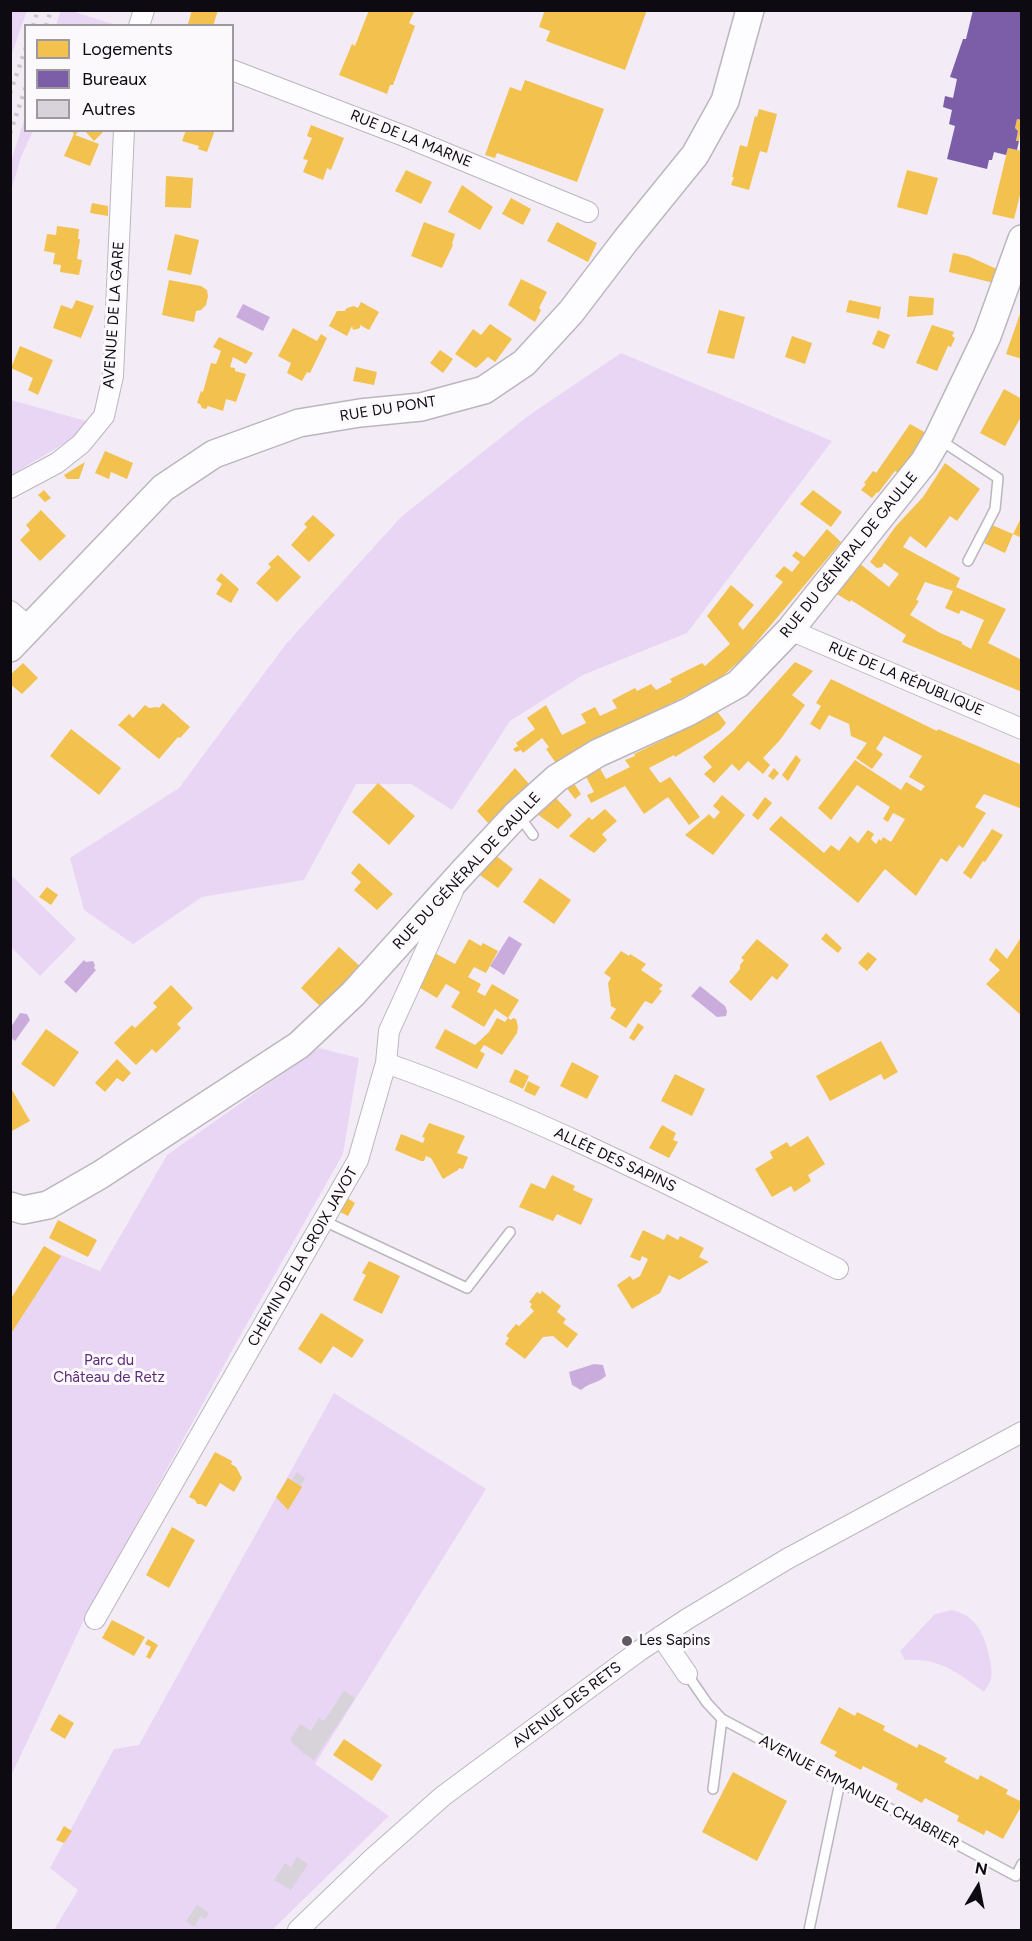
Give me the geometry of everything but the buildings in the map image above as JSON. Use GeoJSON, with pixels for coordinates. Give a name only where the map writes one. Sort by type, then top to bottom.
{"type":"FeatureCollection","features":[{"type":"Feature","properties":{"kind":"street","name":"RUE DU PONT"},"geometry":{"type":"LineString","coordinates":[[10,648],[20,619],[163,488],[214,453],[299,423],[360,413],[421,407],[484,390],[524,363],[571,312],[695,155],[726,101],[750,10]]}},
{"type":"Feature","properties":{"kind":"street","name":"RUE DE LA MARNE"},"geometry":{"type":"LineString","coordinates":[[234,71],[404,136],[588,213]]}},
{"type":"Feature","properties":{"kind":"street","name":"AVENUE DE LA GARE"},"geometry":{"type":"LineString","coordinates":[[10,488],[57,463],[81,444],[104,416],[113,376],[124,132]]}},
{"type":"Feature","properties":{"kind":"street","name":"RUE DU GÉNÉRAL DE GAULLE"},"geometry":{"type":"LineString","coordinates":[[10,1206],[23,1210],[48,1205],[100,1175],[299,1045],[353,994],[462,873],[525,825],[557,778],[598,753],[688,712],[738,684],[790,630],[924,462],[987,336],[1022,239]]}},
{"type":"Feature","properties":{"kind":"street","name":"RUE DE LA RÉPUBLIQUE"},"geometry":{"type":"LineString","coordinates":[[790,630],[1022,729]]}},
{"type":"Feature","properties":{"kind":"street","name":"CHEMIN DE LA CROIX JAVOT"},"geometry":{"type":"LineString","coordinates":[[94,1619],[358,1161],[386,1063],[389,1031],[462,873]]}},
{"type":"Feature","properties":{"kind":"street","name":"ALLÉE DES SAPINS"},"geometry":{"type":"LineString","coordinates":[[386,1063],[426,1077],[539,1124],[652,1176],[838,1269]]}},
{"type":"Feature","properties":{"kind":"street","name":"AVENUE DES RETS"},"geometry":{"type":"LineString","coordinates":[[298,1930],[372,1859],[443,1796],[661,1636],[787,1559],[1022,1432]]}},
{"type":"Feature","properties":{"kind":"street","name":"AVENUE EMMANUEL CHABRIER"},"geometry":{"type":"LineString","coordinates":[[661,1636],[687,1674]]}},
{"type":"Feature","properties":{"kind":"lane"},"geometry":{"type":"LineString","coordinates":[[938,438],[998,478],[995,509],[968,561]]}},
{"type":"Feature","properties":{"kind":"lane"},"geometry":{"type":"LineString","coordinates":[[324,1221],[467,1288],[510,1232]]}},
{"type":"Feature","properties":{"kind":"lane","name":"AVENUE EMMANUEL CHABRIER"},"geometry":{"type":"LineString","coordinates":[[687,1674],[707,1703],[722,1719],[1016,1876],[1022,1864]]}},
{"type":"Feature","properties":{"kind":"lane"},"geometry":{"type":"LineString","coordinates":[[712,1789],[722,1719]]}},
{"type":"Feature","properties":{"kind":"lane"},"geometry":{"type":"LineString","coordinates":[[809,1930],[840,1782]]}},
{"type":"Feature","properties":{"kind":"green space"},"geometry":{"type":"Polygon","coordinates":[[[61,10],[72,11],[113,24],[78,24],[56,24],[61,10]]]}},
{"type":"Feature","properties":{"kind":"green space"},"geometry":{"type":"Polygon","coordinates":[[[10,11],[27,11],[11,56],[10,11]]]}},
{"type":"Feature","properties":{"kind":"green space"},"geometry":{"type":"Polygon","coordinates":[[[24,120],[24,132],[33,132],[21,157],[11,191],[11,162],[24,120]]]}},
{"type":"Feature","properties":{"kind":"green space"},"geometry":{"type":"Polygon","coordinates":[[[621,353],[832,441],[687,633],[583,675],[510,721],[452,810],[411,784],[356,784],[304,880],[202,897],[133,944],[84,910],[70,858],[179,788],[286,644],[401,517],[528,416],[621,353]]]}},
{"type":"Feature","properties":{"kind":"green space"},"geometry":{"type":"Polygon","coordinates":[[[11,400],[97,424],[11,475],[11,400]]]}},
{"type":"Feature","properties":{"kind":"green space"},"geometry":{"type":"Polygon","coordinates":[[[11,875],[76,939],[40,976],[11,947],[11,875]]]}},
{"type":"Feature","properties":{"kind":"green space","name":"Parc du Château de Retz"},"geometry":{"type":"Polygon","coordinates":[[[319,1048],[359,1058],[343,1154],[84,1620],[11,1776],[11,1326],[59,1254],[100,1271],[167,1155],[319,1048]]]}},
{"type":"Feature","properties":{"kind":"green space"},"geometry":{"type":"Polygon","coordinates":[[[334,1393],[486,1489],[315,1764],[389,1816],[272,1930],[54,1930],[78,1890],[50,1868],[114,1749],[139,1745],[334,1393]]]}},
{"type":"Feature","properties":{"kind":"green space"},"geometry":{"type":"Polygon","coordinates":[[[952,1610],[973,1621],[984,1639],[992,1673],[984,1692],[948,1668],[928,1661],[905,1660],[900,1651],[935,1614],[952,1610]]]}},
{"type":"Feature","properties":{"kind":"shaded area"},"geometry":{"type":"Polygon","coordinates":[[[243,304],[270,317],[263,331],[236,317],[243,304]]]}},
{"type":"Feature","properties":{"kind":"shaded area"},"geometry":{"type":"Polygon","coordinates":[[[509,936],[522,944],[504,975],[490,966],[509,936]]]}},
{"type":"Feature","properties":{"kind":"shaded area"},"geometry":{"type":"Polygon","coordinates":[[[84,960],[93,961],[96,970],[76,993],[64,982],[84,960]]]}},
{"type":"Feature","properties":{"kind":"shaded area"},"geometry":{"type":"Polygon","coordinates":[[[700,986],[725,1006],[726,1016],[717,1017],[691,996],[700,986]]]}},
{"type":"Feature","properties":{"kind":"shaded area"},"geometry":{"type":"Polygon","coordinates":[[[20,1013],[27,1014],[30,1020],[15,1041],[11,1038],[11,1027],[20,1013]]]}},
{"type":"Feature","properties":{"kind":"shaded area"},"geometry":{"type":"Polygon","coordinates":[[[594,1364],[603,1365],[606,1376],[581,1390],[572,1385],[569,1372],[594,1364]]]}},
{"type":"Feature","properties":{"kind":"railway"},"geometry":{"type":"LineString","coordinates":[[34,24],[38,10]]}},
{"type":"Feature","properties":{"kind":"railway"},"geometry":{"type":"LineString","coordinates":[[47,24],[51,10]]}},
{"type":"Feature","properties":{"kind":"railway"},"geometry":{"type":"LineString","coordinates":[[10,93],[24,54]]}},
{"type":"Feature","properties":{"kind":"railway"},"geometry":{"type":"LineString","coordinates":[[10,133],[24,93]]}},
{"type":"Feature","properties":{"kind":"place","name":"Les Sapins"},"geometry":{"type":"Point","coordinates":[627,1641]}}]}
